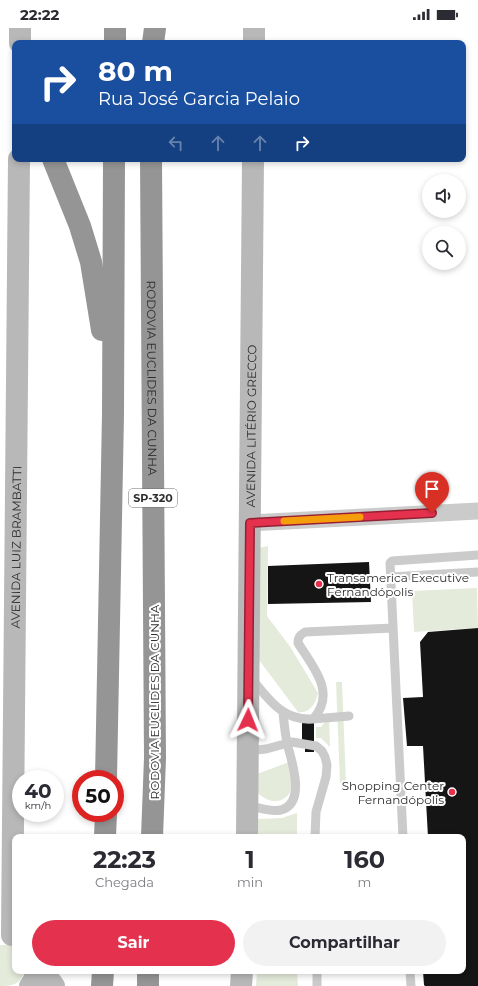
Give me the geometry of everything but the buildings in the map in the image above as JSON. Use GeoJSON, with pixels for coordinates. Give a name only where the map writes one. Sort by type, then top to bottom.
{"type":"FeatureCollection","features":[{"type":"Feature","properties":{"kind":"highway"},"geometry":{"type":"LineString","coordinates":[[115,28],[115,40]]}},
{"type":"Feature","properties":{"kind":"highway"},"geometry":{"type":"LineString","coordinates":[[151,28],[152,40]]}},
{"type":"Feature","properties":{"kind":"highway"},"geometry":{"type":"LineString","coordinates":[[153,40],[155,28]]}},
{"type":"Feature","properties":{"kind":"highway"},"geometry":{"type":"LineString","coordinates":[[54,162],[80,226],[91,262],[99,306],[113,414]]}},
{"type":"Feature","properties":{"kind":"highway","name":"SP-320"},"geometry":{"type":"LineString","coordinates":[[106,770],[113,414],[114,162]]}},
{"type":"Feature","properties":{"kind":"highway","name":"RODOVIA EUCLIDES DA CUNHA"},"geometry":{"type":"LineString","coordinates":[[151,162],[155,750],[152,834]]}},
{"type":"Feature","properties":{"kind":"highway"},"geometry":{"type":"LineString","coordinates":[[105,834],[106,822]]}},
{"type":"Feature","properties":{"kind":"highway"},"geometry":{"type":"LineString","coordinates":[[148,974],[148,986]]}},
{"type":"Feature","properties":{"kind":"main road"},"geometry":{"type":"LineString","coordinates":[[20,28],[20,40]]}},
{"type":"Feature","properties":{"kind":"main road"},"geometry":{"type":"LineString","coordinates":[[254,28],[254,40]]}},
{"type":"Feature","properties":{"kind":"main road","name":"AVENIDA LUIZ BRAMBATTI"},"geometry":{"type":"LineString","coordinates":[[7,933],[7,846],[19,162]]}},
{"type":"Feature","properties":{"kind":"main road","name":"AVENIDA LITÉRIO GRECCO"},"geometry":{"type":"LineString","coordinates":[[247,834],[253,162]]}},
{"type":"Feature","properties":{"kind":"main road"},"geometry":{"type":"LineString","coordinates":[[30,986],[34,980],[35,974]]}},
{"type":"Feature","properties":{"kind":"main road"},"geometry":{"type":"LineString","coordinates":[[45,974],[54,986]]}},
{"type":"Feature","properties":{"kind":"main road"},"geometry":{"type":"LineString","coordinates":[[241,986],[242,974]]}},
{"type":"Feature","properties":{"kind":"street"},"geometry":{"type":"LineString","coordinates":[[250,523],[478,511]]}},
{"type":"Feature","properties":{"kind":"lane"},"geometry":{"type":"LineString","coordinates":[[403,834],[389,565],[392,561],[478,555]]}},
{"type":"Feature","properties":{"kind":"lane"},"geometry":{"type":"LineString","coordinates":[[390,577],[478,572]]}},
{"type":"Feature","properties":{"kind":"lane"},"geometry":{"type":"LineString","coordinates":[[313,720],[321,706],[323,688],[318,675],[298,643],[298,638],[301,634],[305,632],[393,628]]}},
{"type":"Feature","properties":{"kind":"lane"},"geometry":{"type":"LineString","coordinates":[[249,674],[282,712],[292,718],[313,720],[349,716]]}},
{"type":"Feature","properties":{"kind":"lane"},"geometry":{"type":"LineString","coordinates":[[248,805],[281,810],[289,805],[294,796],[294,765],[287,743],[282,712]]}},
{"type":"Feature","properties":{"kind":"lane"},"geometry":{"type":"LineString","coordinates":[[247,751],[266,749],[287,743],[316,746],[325,757],[327,765],[326,777],[316,812],[315,834]]}},
{"type":"Feature","properties":{"kind":"lane"},"geometry":{"type":"LineString","coordinates":[[317,974],[317,986]]}},
{"type":"Feature","properties":{"kind":"lane"},"geometry":{"type":"LineString","coordinates":[[410,974],[411,986]]}},
{"type":"Feature","properties":{"kind":"green space"},"geometry":{"type":"Polygon","coordinates":[[[268,546],[267,616],[291,648],[318,693],[312,707],[309,710],[302,712],[298,712],[259,660],[258,548],[268,546]]]}},
{"type":"Feature","properties":{"kind":"green space"},"geometry":{"type":"Polygon","coordinates":[[[477,588],[478,628],[414,632],[412,591],[477,588]]]}},
{"type":"Feature","properties":{"kind":"green space"},"geometry":{"type":"Polygon","coordinates":[[[336,682],[342,682],[346,783],[340,783],[336,682]]]}},
{"type":"Feature","properties":{"kind":"green space"},"geometry":{"type":"Polygon","coordinates":[[[329,717],[330,747],[321,738],[316,738],[316,727],[321,727],[329,717]]]}},
{"type":"Feature","properties":{"kind":"green space"},"geometry":{"type":"Polygon","coordinates":[[[289,762],[292,787],[287,797],[282,800],[274,801],[262,797],[255,791],[257,774],[289,762]]]}},
{"type":"Feature","properties":{"kind":"green space"},"geometry":{"type":"Polygon","coordinates":[[[297,813],[297,834],[258,834],[258,819],[282,818],[297,813]]]}},
{"type":"Feature","properties":{"kind":"green space"},"geometry":{"type":"Polygon","coordinates":[[[0,945],[9,945],[12,946],[12,974],[24,974],[21,979],[13,985],[0,986],[0,945]]]}},
{"type":"Feature","properties":{"kind":"green space"},"geometry":{"type":"Polygon","coordinates":[[[257,974],[297,974],[298,986],[256,986],[257,974]]]}},
{"type":"Feature","properties":{"kind":"slow traffic"},"geometry":{"type":"LineString","coordinates":[[284,521],[360,517]]}},
{"type":"Feature","properties":{"kind":"place","name":"Transamerica Executive Fernandópolis"},"geometry":{"type":"Point","coordinates":[319,584]}},
{"type":"Feature","properties":{"kind":"place","name":"Shopping Center Fernandópolis"},"geometry":{"type":"Point","coordinates":[452,792]}},
{"type":"Feature","properties":{"kind":"route"},"geometry":{"type":"LineString","coordinates":[[248,720],[250,523],[432,513]]}}]}
